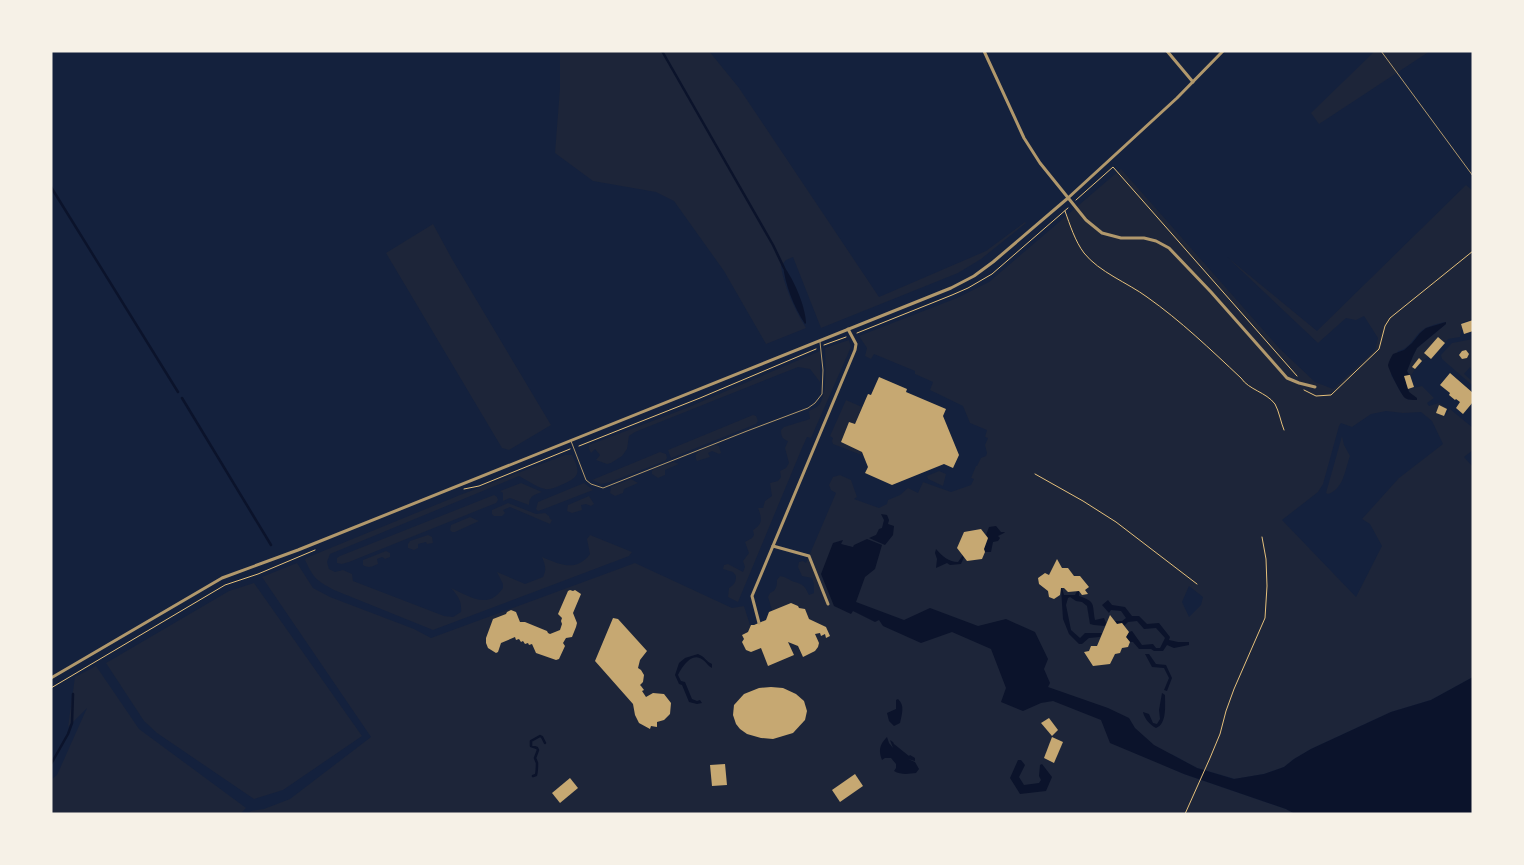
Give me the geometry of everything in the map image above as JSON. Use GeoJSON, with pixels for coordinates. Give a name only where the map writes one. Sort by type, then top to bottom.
{"type":"FeatureCollection","features":[{"type":"Feature","properties":{"kind":"street"},"geometry":{"type":"LineString","coordinates":[[984,51],[1024,138],[1040,163],[1086,220],[1102,233],[1121,238],[1144,238],[1156,241],[1169,248],[1218,299],[1288,378],[1299,384],[1315,387]]}},
{"type":"Feature","properties":{"kind":"street"},"geometry":{"type":"LineString","coordinates":[[1167,51],[1193,82]]}},
{"type":"Feature","properties":{"kind":"street"},"geometry":{"type":"LineString","coordinates":[[51,678],[222,578],[298,550],[950,288],[974,276],[1068,198],[1193,82],[1223,51]]}},
{"type":"Feature","properties":{"kind":"street"},"geometry":{"type":"LineString","coordinates":[[759,623],[752,596],[855,350],[856,344],[848,329]]}},
{"type":"Feature","properties":{"kind":"street"},"geometry":{"type":"LineString","coordinates":[[773,546],[809,556],[828,604]]}},
{"type":"Feature","properties":{"kind":"lane"},"geometry":{"type":"LineString","coordinates":[[1381,51],[1473,176]]}},
{"type":"Feature","properties":{"kind":"lane"},"geometry":{"type":"LineString","coordinates":[[570,440],[586,480],[603,488],[740,433],[805,410],[815,403],[822,394],[820,340]]}},
{"type":"Feature","properties":{"kind":"path"},"geometry":{"type":"LineString","coordinates":[[462,490],[479,486],[952,295],[992,274],[1113,167],[1297,376],[1300,387],[1316,396],[1331,396],[1379,349],[1385,326],[1390,318],[1473,251]]}},
{"type":"Feature","properties":{"kind":"path"},"geometry":{"type":"LineString","coordinates":[[1065,210],[1078,243],[1085,254],[1103,269],[1166,311],[1234,371],[1246,385],[1267,397],[1275,405],[1284,430]]}},
{"type":"Feature","properties":{"kind":"path"},"geometry":{"type":"LineString","coordinates":[[1035,474],[1084,501],[1116,522],[1198,584]]}},
{"type":"Feature","properties":{"kind":"path"},"geometry":{"type":"LineString","coordinates":[[1185,814],[1220,734],[1229,704],[1265,618],[1266,559],[1262,537]]}},
{"type":"Feature","properties":{"kind":"path"},"geometry":{"type":"LineString","coordinates":[[51,688],[225,585],[258,574],[317,549]]}},
{"type":"Feature","properties":{"kind":"shaded area"},"geometry":{"type":"Polygon","coordinates":[[[560,51],[709,51],[739,88],[879,297],[986,251],[1026,223],[981,259],[958,273],[821,328],[793,257],[786,260],[781,266],[787,290],[806,328],[766,344],[724,271],[674,201],[656,192],[593,181],[555,153],[560,88],[560,51]]]}},
{"type":"Feature","properties":{"kind":"shaded area"},"geometry":{"type":"Polygon","coordinates":[[[1375,51],[1430,51],[1319,124],[1311,113],[1375,51]]]}},
{"type":"Feature","properties":{"kind":"shaded area"},"geometry":{"type":"Polygon","coordinates":[[[1121,169],[1280,349],[1315,382],[1333,389],[1375,350],[1378,338],[1364,316],[1356,320],[1346,318],[1318,343],[1227,257],[1317,331],[1466,185],[1473,191],[1473,319],[1461,323],[1460,337],[1448,339],[1445,343],[1438,337],[1424,353],[1428,357],[1422,361],[1419,359],[1412,366],[1415,369],[1411,376],[1407,371],[1417,348],[1446,324],[1445,322],[1428,327],[1422,331],[1408,346],[1398,351],[1391,375],[1401,392],[1409,400],[1410,394],[1408,389],[1422,386],[1434,398],[1427,403],[1429,406],[1439,403],[1447,408],[1439,406],[1436,413],[1445,416],[1450,409],[1473,428],[1473,450],[1464,457],[1473,467],[1473,677],[1431,700],[1391,712],[1311,749],[1284,767],[1264,774],[1235,779],[1197,768],[1171,754],[1166,766],[1286,809],[1295,814],[248,814],[251,811],[264,809],[290,799],[371,737],[262,577],[297,563],[313,588],[330,597],[414,629],[431,638],[635,563],[732,608],[744,606],[750,625],[754,625],[766,620],[769,612],[772,610],[768,597],[775,590],[780,576],[803,585],[809,595],[814,593],[812,578],[802,576],[798,567],[799,562],[803,561],[806,563],[836,493],[831,490],[829,485],[833,477],[840,475],[851,480],[857,497],[854,499],[879,508],[908,488],[918,493],[923,482],[951,492],[971,485],[974,479],[971,478],[976,466],[987,453],[985,445],[988,438],[985,437],[987,430],[970,423],[963,406],[930,390],[933,382],[915,374],[915,371],[874,354],[871,359],[865,356],[867,348],[859,336],[957,298],[989,282],[1121,169]],[[1386,411],[1371,414],[1352,427],[1341,423],[1323,484],[1318,492],[1282,520],[1356,597],[1382,546],[1370,524],[1362,519],[1399,478],[1443,444],[1432,421],[1421,412],[1403,413],[1386,411]],[[1189,586],[1182,602],[1189,617],[1201,605],[1203,597],[1189,586]]]}},
{"type":"Feature","properties":{"kind":"shaded area"},"geometry":{"type":"Polygon","coordinates":[[[433,224],[551,425],[509,450],[502,448],[386,253],[433,224]]]}},
{"type":"Feature","properties":{"kind":"shaded area"},"geometry":{"type":"Polygon","coordinates":[[[783,265],[795,285],[801,301],[805,324],[791,296],[783,265]]]}},
{"type":"Feature","properties":{"kind":"shaded area"},"geometry":{"type":"Polygon","coordinates":[[[1446,322],[1417,348],[1407,371],[1409,375],[1404,376],[1409,392],[1417,400],[1406,399],[1398,388],[1388,365],[1393,354],[1404,350],[1426,328],[1446,322]]]}},
{"type":"Feature","properties":{"kind":"shaded area"},"geometry":{"type":"Polygon","coordinates":[[[1473,339],[1473,372],[1470,367],[1464,374],[1473,382],[1472,385],[1442,359],[1441,355],[1452,343],[1473,339]]]}},
{"type":"Feature","properties":{"kind":"shaded area"},"geometry":{"type":"Polygon","coordinates":[[[849,340],[851,347],[811,438],[807,437],[802,448],[738,602],[728,597],[729,588],[736,580],[736,576],[733,572],[723,569],[724,565],[728,564],[743,572],[745,567],[743,561],[749,553],[745,542],[752,538],[754,535],[753,530],[759,525],[761,520],[758,508],[763,508],[765,501],[772,496],[770,483],[778,481],[781,477],[780,471],[786,468],[789,463],[785,448],[788,441],[782,437],[781,430],[784,427],[810,419],[809,411],[819,405],[824,393],[825,348],[849,340]]]}},
{"type":"Feature","properties":{"kind":"shaded area"},"geometry":{"type":"Polygon","coordinates":[[[820,351],[820,382],[810,369],[798,367],[635,432],[629,436],[627,449],[622,456],[611,463],[607,464],[596,460],[600,455],[595,449],[591,453],[589,449],[589,445],[684,409],[820,351]]]}},
{"type":"Feature","properties":{"kind":"shaded area"},"geometry":{"type":"Polygon","coordinates":[[[846,400],[862,407],[855,424],[849,422],[841,442],[863,453],[859,454],[833,444],[833,438],[830,436],[846,400]]]}},
{"type":"Feature","properties":{"kind":"shaded area"},"geometry":{"type":"Polygon","coordinates":[[[753,415],[756,416],[758,421],[756,424],[671,458],[668,450],[753,415]]]}},
{"type":"Feature","properties":{"kind":"shaded area"},"geometry":{"type":"Polygon","coordinates":[[[1342,436],[1350,456],[1341,483],[1328,494],[1326,493],[1342,436]]]}},
{"type":"Feature","properties":{"kind":"shaded area"},"geometry":{"type":"Polygon","coordinates":[[[715,445],[719,446],[721,453],[712,451],[708,453],[710,457],[697,461],[696,455],[698,452],[715,445]]]}},
{"type":"Feature","properties":{"kind":"shaded area"},"geometry":{"type":"Polygon","coordinates":[[[660,452],[666,454],[667,458],[665,461],[610,482],[601,484],[592,480],[660,452]]]}},
{"type":"Feature","properties":{"kind":"shaded area"},"geometry":{"type":"Polygon","coordinates":[[[565,455],[572,455],[577,466],[577,474],[567,482],[545,489],[519,476],[330,554],[327,562],[329,569],[335,572],[343,570],[352,574],[353,581],[444,616],[453,617],[461,612],[461,605],[451,588],[479,600],[491,599],[503,588],[497,572],[525,584],[543,577],[545,567],[542,557],[567,565],[579,563],[590,554],[587,539],[590,535],[632,552],[629,556],[433,630],[323,584],[316,578],[305,560],[460,495],[565,455]]]}},
{"type":"Feature","properties":{"kind":"shaded area"},"geometry":{"type":"Polygon","coordinates":[[[674,462],[679,464],[665,470],[665,475],[658,478],[652,474],[654,469],[674,462]]]}},
{"type":"Feature","properties":{"kind":"shaded area"},"geometry":{"type":"Polygon","coordinates":[[[939,471],[946,474],[943,486],[928,479],[927,476],[939,471]]]}},
{"type":"Feature","properties":{"kind":"shaded area"},"geometry":{"type":"Polygon","coordinates":[[[631,479],[638,483],[624,489],[623,493],[615,496],[610,493],[611,487],[631,479]]]}},
{"type":"Feature","properties":{"kind":"shaded area"},"geometry":{"type":"Polygon","coordinates":[[[521,483],[542,492],[531,498],[529,505],[510,498],[503,501],[503,493],[500,491],[521,483]]]}},
{"type":"Feature","properties":{"kind":"shaded area"},"geometry":{"type":"Polygon","coordinates":[[[584,483],[593,490],[538,511],[536,509],[538,502],[584,483]]]}},
{"type":"Feature","properties":{"kind":"shaded area"},"geometry":{"type":"Polygon","coordinates":[[[494,495],[498,500],[496,503],[349,562],[337,563],[337,558],[340,556],[494,495]]]}},
{"type":"Feature","properties":{"kind":"shaded area"},"geometry":{"type":"Polygon","coordinates":[[[589,496],[594,504],[591,506],[581,505],[582,510],[572,513],[567,511],[568,505],[589,496]]]}},
{"type":"Feature","properties":{"kind":"shaded area"},"geometry":{"type":"Polygon","coordinates":[[[508,503],[536,514],[545,513],[552,520],[550,524],[510,507],[503,510],[505,513],[502,516],[494,516],[492,514],[492,510],[508,503]]]}},
{"type":"Feature","properties":{"kind":"shaded area"},"geometry":{"type":"Polygon","coordinates":[[[881,514],[887,515],[888,524],[894,526],[893,535],[885,545],[869,538],[876,535],[879,529],[882,528],[884,520],[881,514]]]}},
{"type":"Feature","properties":{"kind":"shaded area"},"geometry":{"type":"Polygon","coordinates":[[[470,517],[479,521],[455,532],[450,530],[451,525],[470,517]]]}},
{"type":"Feature","properties":{"kind":"shaded area"},"geometry":{"type":"Polygon","coordinates":[[[996,526],[1001,532],[1005,532],[998,536],[1000,538],[998,541],[993,542],[991,552],[985,552],[984,549],[988,539],[986,535],[989,527],[996,526]]]}},
{"type":"Feature","properties":{"kind":"shaded area"},"geometry":{"type":"Polygon","coordinates":[[[428,535],[432,537],[433,543],[418,544],[418,548],[414,550],[408,548],[410,541],[428,535]]]}},
{"type":"Feature","properties":{"kind":"shaded area"},"geometry":{"type":"Polygon","coordinates":[[[867,539],[882,545],[875,569],[865,577],[856,602],[904,620],[930,608],[978,626],[1006,619],[1035,632],[1048,659],[1044,669],[1050,683],[1048,687],[1108,708],[1129,718],[1135,728],[1154,745],[1197,768],[1234,779],[1264,774],[1284,767],[1311,749],[1391,712],[1431,700],[1473,677],[1473,814],[1295,814],[1286,809],[1184,774],[1110,743],[1101,720],[1053,701],[1041,703],[1023,711],[1001,702],[1006,688],[991,649],[952,632],[921,643],[883,626],[879,620],[875,622],[853,611],[851,614],[834,606],[821,574],[833,543],[843,540],[841,544],[853,547],[867,539]]]}},
{"type":"Feature","properties":{"kind":"shaded area"},"geometry":{"type":"Polygon","coordinates":[[[936,549],[946,558],[955,562],[958,562],[963,555],[961,564],[950,565],[947,563],[936,568],[936,549]]]}},
{"type":"Feature","properties":{"kind":"shaded area"},"geometry":{"type":"Polygon","coordinates":[[[386,551],[390,553],[390,557],[377,559],[378,564],[373,566],[367,567],[363,565],[363,560],[386,551]]]}},
{"type":"Feature","properties":{"kind":"shaded area"},"geometry":{"type":"Polygon","coordinates":[[[254,583],[362,736],[283,790],[254,799],[157,733],[144,721],[106,663],[229,591],[254,583]]]}},
{"type":"Feature","properties":{"kind":"shaded area"},"geometry":{"type":"Polygon","coordinates":[[[1061,588],[1064,595],[1075,595],[1079,591],[1079,596],[1091,602],[1095,620],[1104,618],[1106,623],[1105,626],[1090,624],[1087,606],[1070,597],[1066,605],[1071,630],[1080,638],[1085,633],[1102,633],[1100,637],[1089,638],[1082,644],[1079,644],[1069,634],[1063,619],[1061,588]]]}},
{"type":"Feature","properties":{"kind":"shaded area"},"geometry":{"type":"Polygon","coordinates":[[[1108,600],[1112,605],[1125,607],[1132,616],[1139,616],[1147,624],[1159,623],[1170,637],[1169,640],[1189,642],[1189,645],[1174,648],[1167,645],[1163,651],[1139,649],[1126,637],[1129,632],[1132,631],[1142,645],[1153,644],[1156,648],[1160,648],[1165,638],[1156,628],[1144,629],[1137,621],[1128,622],[1124,626],[1122,623],[1117,624],[1115,621],[1122,621],[1126,618],[1121,611],[1111,610],[1109,613],[1102,605],[1108,600]]]}},
{"type":"Feature","properties":{"kind":"shaded area"},"geometry":{"type":"Polygon","coordinates":[[[698,654],[712,664],[712,668],[703,660],[695,657],[688,661],[678,675],[681,681],[685,682],[692,699],[700,700],[702,703],[697,704],[689,702],[682,685],[679,684],[675,675],[679,663],[685,658],[698,654]]]}},
{"type":"Feature","properties":{"kind":"shaded area"},"geometry":{"type":"Polygon","coordinates":[[[1145,654],[1149,654],[1156,664],[1166,665],[1172,678],[1167,691],[1164,690],[1169,678],[1164,668],[1152,667],[1145,654]]]}},
{"type":"Feature","properties":{"kind":"shaded area"},"geometry":{"type":"Polygon","coordinates":[[[96,666],[139,729],[246,808],[240,814],[51,814],[51,780],[57,775],[87,708],[68,727],[75,677],[96,666]]]}},
{"type":"Feature","properties":{"kind":"shaded area"},"geometry":{"type":"Polygon","coordinates":[[[1162,693],[1165,695],[1165,714],[1162,723],[1156,728],[1148,721],[1143,712],[1149,714],[1153,723],[1157,724],[1160,719],[1159,710],[1162,693]]]}},
{"type":"Feature","properties":{"kind":"shaded area"},"geometry":{"type":"Polygon","coordinates":[[[898,699],[902,704],[902,713],[900,723],[894,726],[889,721],[887,713],[896,709],[896,700],[898,699]]]}},
{"type":"Feature","properties":{"kind":"shaded area"},"geometry":{"type":"Polygon","coordinates":[[[887,737],[893,748],[890,740],[909,756],[915,758],[915,761],[908,759],[915,762],[919,769],[916,773],[905,774],[894,771],[896,764],[891,758],[882,760],[880,747],[887,737]]]}},
{"type":"Feature","properties":{"kind":"shaded area"},"geometry":{"type":"Polygon","coordinates":[[[1018,760],[1021,760],[1025,765],[1019,777],[1024,785],[1039,783],[1041,780],[1039,776],[1040,765],[1042,764],[1052,777],[1046,791],[1020,794],[1010,778],[1018,760]]]}},
{"type":"Feature","properties":{"kind":"building"},"geometry":{"type":"Polygon","coordinates":[[[1473,320],[1473,331],[1464,334],[1461,324],[1473,320]]]}},
{"type":"Feature","properties":{"kind":"building"},"geometry":{"type":"Polygon","coordinates":[[[1438,337],[1445,343],[1431,359],[1424,353],[1438,337]]]}},
{"type":"Feature","properties":{"kind":"building"},"geometry":{"type":"Polygon","coordinates":[[[1466,350],[1469,354],[1467,358],[1462,359],[1459,355],[1462,351],[1466,350]]]}},
{"type":"Feature","properties":{"kind":"building"},"geometry":{"type":"Polygon","coordinates":[[[1419,358],[1422,361],[1415,369],[1412,367],[1419,358]]]}},
{"type":"Feature","properties":{"kind":"building"},"geometry":{"type":"Polygon","coordinates":[[[1450,373],[1473,393],[1473,402],[1463,414],[1456,408],[1460,402],[1449,395],[1450,393],[1440,385],[1450,373]]]}},
{"type":"Feature","properties":{"kind":"building"},"geometry":{"type":"Polygon","coordinates":[[[1410,375],[1414,387],[1408,389],[1404,376],[1410,375]]]}},
{"type":"Feature","properties":{"kind":"building"},"geometry":{"type":"Polygon","coordinates":[[[879,377],[907,389],[906,392],[946,409],[943,416],[959,455],[953,468],[944,464],[892,485],[865,473],[868,467],[862,452],[841,442],[849,422],[855,424],[868,394],[871,395],[879,377]]]}},
{"type":"Feature","properties":{"kind":"building"},"geometry":{"type":"Polygon","coordinates":[[[1439,405],[1447,409],[1444,416],[1436,413],[1439,405]]]}},
{"type":"Feature","properties":{"kind":"building"},"geometry":{"type":"Polygon","coordinates":[[[981,529],[988,538],[982,559],[967,561],[957,548],[964,532],[981,529]]]}},
{"type":"Feature","properties":{"kind":"building"},"geometry":{"type":"Polygon","coordinates":[[[1057,559],[1062,568],[1068,568],[1074,576],[1080,576],[1089,587],[1085,590],[1088,594],[1082,595],[1079,591],[1068,592],[1061,588],[1060,595],[1054,599],[1049,597],[1048,591],[1039,584],[1038,578],[1045,573],[1049,575],[1057,559]]]}},
{"type":"Feature","properties":{"kind":"building"},"geometry":{"type":"Polygon","coordinates":[[[570,590],[575,590],[581,594],[573,613],[577,623],[572,637],[566,638],[563,643],[565,646],[559,659],[556,660],[536,653],[532,644],[525,644],[519,639],[516,640],[515,637],[501,643],[496,653],[488,648],[486,638],[493,619],[511,610],[516,612],[520,622],[525,622],[550,634],[560,630],[562,618],[558,614],[570,590]]]}},
{"type":"Feature","properties":{"kind":"building"},"geometry":{"type":"Polygon","coordinates":[[[791,603],[805,609],[809,619],[826,627],[830,636],[826,638],[825,634],[821,636],[820,633],[815,634],[819,643],[818,647],[815,651],[803,657],[798,646],[788,642],[794,655],[768,666],[761,648],[751,652],[746,650],[742,642],[744,639],[742,635],[748,632],[751,625],[766,620],[769,612],[791,603]]]}},
{"type":"Feature","properties":{"kind":"building"},"geometry":{"type":"Polygon","coordinates":[[[1110,615],[1117,624],[1122,623],[1129,632],[1126,637],[1130,642],[1128,647],[1122,648],[1120,653],[1115,654],[1110,664],[1093,666],[1084,652],[1089,651],[1091,646],[1097,646],[1110,615]]]}},
{"type":"Feature","properties":{"kind":"building"},"geometry":{"type":"Polygon","coordinates":[[[613,618],[618,619],[647,651],[640,660],[638,668],[644,675],[643,682],[640,685],[646,697],[653,693],[664,694],[671,703],[670,714],[664,720],[657,722],[657,727],[651,726],[650,729],[639,723],[633,704],[595,661],[613,618]]]}},
{"type":"Feature","properties":{"kind":"building"},"geometry":{"type":"Polygon","coordinates":[[[759,688],[783,688],[796,694],[804,701],[807,711],[805,720],[793,733],[773,739],[747,734],[736,724],[733,715],[734,705],[744,694],[759,688]]]}},
{"type":"Feature","properties":{"kind":"building"},"geometry":{"type":"Polygon","coordinates":[[[1049,718],[1058,730],[1052,736],[1041,723],[1049,718]]]}},
{"type":"Feature","properties":{"kind":"building"},"geometry":{"type":"Polygon","coordinates":[[[1052,737],[1063,742],[1054,763],[1044,758],[1052,737]]]}},
{"type":"Feature","properties":{"kind":"building"},"geometry":{"type":"Polygon","coordinates":[[[725,764],[727,785],[712,786],[710,765],[725,764]]]}},
{"type":"Feature","properties":{"kind":"building"},"geometry":{"type":"Polygon","coordinates":[[[855,774],[863,786],[840,802],[832,790],[855,774]]]}},
{"type":"Feature","properties":{"kind":"building"},"geometry":{"type":"Polygon","coordinates":[[[570,778],[578,788],[560,803],[552,793],[570,778]]]}},
{"type":"Feature","properties":{"kind":"waterway"},"geometry":{"type":"LineString","coordinates":[[662,51],[773,245],[784,268]]}},
{"type":"Feature","properties":{"kind":"waterway"},"geometry":{"type":"LineString","coordinates":[[51,187],[178,392]]}},
{"type":"Feature","properties":{"kind":"waterway"},"geometry":{"type":"LineString","coordinates":[[182,398],[271,545]]}},
{"type":"Feature","properties":{"kind":"waterway"},"geometry":{"type":"LineString","coordinates":[[51,764],[72,723],[73,694]]}},
{"type":"Feature","properties":{"kind":"waterway"},"geometry":{"type":"LineString","coordinates":[[533,776],[536,775],[537,763],[535,758],[538,750],[531,746],[531,741],[540,736],[545,743]]}}]}
